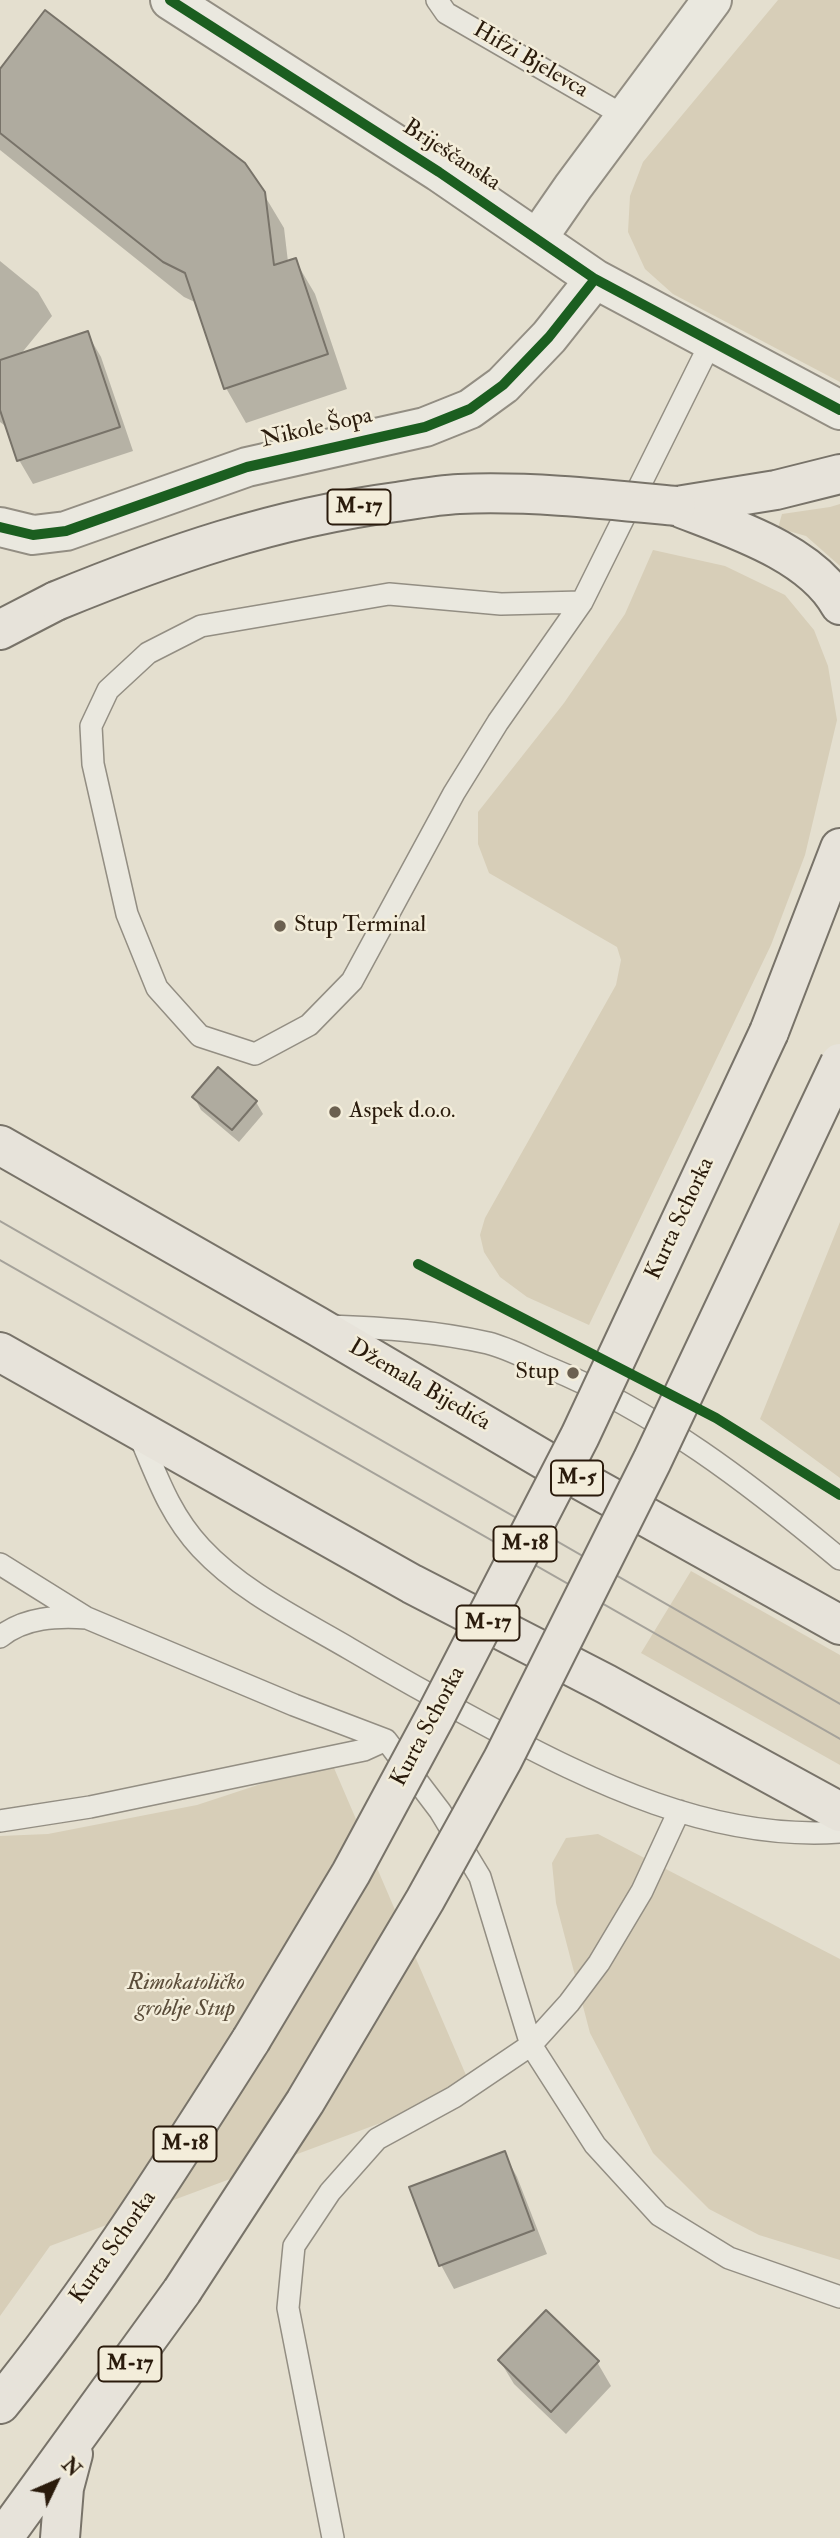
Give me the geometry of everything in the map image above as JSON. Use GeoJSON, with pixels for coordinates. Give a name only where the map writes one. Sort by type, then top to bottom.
{"type":"FeatureCollection","features":[{"type":"Feature","properties":{"kind":"main road","name":"M-17"},"geometry":{"type":"LineString","coordinates":[[0,630],[56,601],[137,568],[252,530],[342,509],[458,494],[569,496],[676,506],[776,490],[840,474]]}},
{"type":"Feature","properties":{"kind":"main road"},"geometry":{"type":"LineString","coordinates":[[676,506],[761,539],[805,566],[835,596],[840,605]]}},
{"type":"Feature","properties":{"kind":"main road","name":"Kurta Schorka"},"geometry":{"type":"LineString","coordinates":[[0,2404],[15,2376],[116,2247],[251,2040],[351,1874],[580,1436],[769,1032],[840,848]]}},
{"type":"Feature","properties":{"kind":"main road","name":"M-17"},"geometry":{"type":"LineString","coordinates":[[60,2538],[64,2488],[78,2437],[182,2291],[306,2102],[425,1900],[502,1759],[652,1461],[840,1063]]}},
{"type":"Feature","properties":{"kind":"main road","name":"Džemala Bijedića"},"geometry":{"type":"LineString","coordinates":[[7,1145],[546,1461],[840,1625]]}},
{"type":"Feature","properties":{"kind":"main road","name":"M-17"},"geometry":{"type":"LineString","coordinates":[[0,1352],[412,1584],[606,1684],[840,1812]]}},
{"type":"Feature","properties":{"kind":"main road"},"geometry":{"type":"LineString","coordinates":[[2,2538],[78,2437]]}},
{"type":"Feature","properties":{"kind":"street","name":"Briješčanska"},"geometry":{"type":"LineString","coordinates":[[170,0],[439,173],[595,279],[710,342]]}},
{"type":"Feature","properties":{"kind":"street"},"geometry":{"type":"LineString","coordinates":[[537,239],[712,0]]}},
{"type":"Feature","properties":{"kind":"street","name":"Nikole Šopa"},"geometry":{"type":"LineString","coordinates":[[0,527],[33,535],[66,531],[247,467],[425,427],[470,409],[503,385],[549,337],[595,279]]}},
{"type":"Feature","properties":{"kind":"street"},"geometry":{"type":"LineString","coordinates":[[710,342],[840,410]]}},
{"type":"Feature","properties":{"kind":"lane","name":"Hifzi Bjelevca"},"geometry":{"type":"LineString","coordinates":[[437,0],[446,13],[626,117]]}},
{"type":"Feature","properties":{"kind":"lane"},"geometry":{"type":"LineString","coordinates":[[582,602],[501,604],[389,594],[201,626],[148,653],[108,690],[92,726],[93,764],[127,914],[157,988],[200,1036],[255,1054],[309,1026],[352,981],[454,793],[498,722],[582,602],[710,342]]}},
{"type":"Feature","properties":{"kind":"lane"},"geometry":{"type":"LineString","coordinates":[[317,1326],[408,1329],[491,1344],[576,1379],[645,1414],[705,1452],[840,1559]]}},
{"type":"Feature","properties":{"kind":"lane"},"geometry":{"type":"LineString","coordinates":[[138,1430],[174,1516],[201,1548],[240,1584],[396,1676],[562,1766],[649,1802],[727,1826],[804,1835],[840,1832]]}},
{"type":"Feature","properties":{"kind":"lane"},"geometry":{"type":"LineString","coordinates":[[0,1564],[87,1618],[294,1705],[386,1740],[440,1811],[480,1877],[531,2045],[595,2145],[659,2214],[729,2258],[840,2297]]}},
{"type":"Feature","properties":{"kind":"lane"},"geometry":{"type":"LineString","coordinates":[[0,1637],[11,1629],[54,1616],[87,1618]]}},
{"type":"Feature","properties":{"kind":"lane"},"geometry":{"type":"LineString","coordinates":[[0,1821],[90,1807],[364,1750],[386,1740]]}},
{"type":"Feature","properties":{"kind":"lane"},"geometry":{"type":"LineString","coordinates":[[333,2538],[288,2308],[294,2246],[330,2192],[377,2138],[454,2097],[531,2045],[569,2003],[599,1964],[642,1891],[679,1811]]}},
{"type":"Feature","properties":{"kind":"green space"},"geometry":{"type":"Polygon","coordinates":[[[778,0],[840,0],[840,382],[673,294],[645,269],[628,232],[630,196],[643,162],[778,0]]]}},
{"type":"Feature","properties":{"kind":"green space"},"geometry":{"type":"Polygon","coordinates":[[[840,504],[840,566],[806,536],[778,528],[782,514],[840,504]]]}},
{"type":"Feature","properties":{"kind":"green space"},"geometry":{"type":"Polygon","coordinates":[[[653,550],[725,566],[785,595],[814,630],[828,666],[837,720],[805,855],[771,945],[589,1325],[527,1297],[500,1277],[484,1252],[480,1235],[485,1218],[616,985],[621,960],[617,947],[489,873],[478,844],[478,812],[564,703],[625,614],[653,550]]]}},
{"type":"Feature","properties":{"kind":"green space"},"geometry":{"type":"Polygon","coordinates":[[[840,1222],[840,1478],[760,1419],[840,1222]]]}},
{"type":"Feature","properties":{"kind":"green space"},"geometry":{"type":"Polygon","coordinates":[[[691,1571],[840,1655],[840,1765],[641,1653],[691,1571]]]}},
{"type":"Feature","properties":{"kind":"green space","name":"Rimokatoličko groblje Stup"},"geometry":{"type":"Polygon","coordinates":[[[331,1761],[472,2089],[50,2246],[0,2316],[0,1836],[48,1834],[197,1805],[331,1761]]]}},
{"type":"Feature","properties":{"kind":"green space"},"geometry":{"type":"Polygon","coordinates":[[[598,1834],[840,1959],[840,2260],[759,2235],[709,2209],[653,2153],[590,2033],[556,1903],[552,1863],[566,1838],[598,1834]]]}},
{"type":"Feature","properties":{"kind":"building"},"geometry":{"type":"Polygon","coordinates":[[[45,10],[245,163],[265,192],[274,265],[296,258],[328,354],[224,389],[185,273],[163,262],[0,133],[0,69],[45,10]]]}},
{"type":"Feature","properties":{"kind":"building"},"geometry":{"type":"Polygon","coordinates":[[[88,331],[120,427],[17,461],[0,410],[0,360],[88,331]]]}},
{"type":"Feature","properties":{"kind":"building"},"geometry":{"type":"Polygon","coordinates":[[[218,1067],[257,1101],[232,1130],[192,1097],[218,1067]]]}},
{"type":"Feature","properties":{"kind":"building"},"geometry":{"type":"Polygon","coordinates":[[[505,2151],[534,2230],[439,2266],[409,2187],[505,2151]]]}},
{"type":"Feature","properties":{"kind":"building"},"geometry":{"type":"Polygon","coordinates":[[[546,2310],[599,2361],[551,2412],[498,2360],[546,2310]]]}},
{"type":"Feature","properties":{"kind":"tram line"},"geometry":{"type":"LineString","coordinates":[[0,1221],[840,1704]]}},
{"type":"Feature","properties":{"kind":"tram line"},"geometry":{"type":"LineString","coordinates":[[0,1260],[840,1739]]}},
{"type":"Feature","properties":{"kind":"cycle path"},"geometry":{"type":"LineString","coordinates":[[170,0],[439,172],[595,279],[840,410]]}},
{"type":"Feature","properties":{"kind":"cycle path"},"geometry":{"type":"LineString","coordinates":[[0,527],[33,535],[66,531],[247,467],[425,427],[470,409],[503,385],[549,337],[595,279]]}},
{"type":"Feature","properties":{"kind":"cycle path"},"geometry":{"type":"LineString","coordinates":[[418,1264],[716,1418],[840,1495]]}},
{"type":"Feature","properties":{"kind":"place","name":"Stup Terminal"},"geometry":{"type":"Point","coordinates":[280,926]}},
{"type":"Feature","properties":{"kind":"place","name":"Aspek d.o.o."},"geometry":{"type":"Point","coordinates":[335,1112]}},
{"type":"Feature","properties":{"kind":"place","name":"Stup"},"geometry":{"type":"Point","coordinates":[573,1373]}}]}
